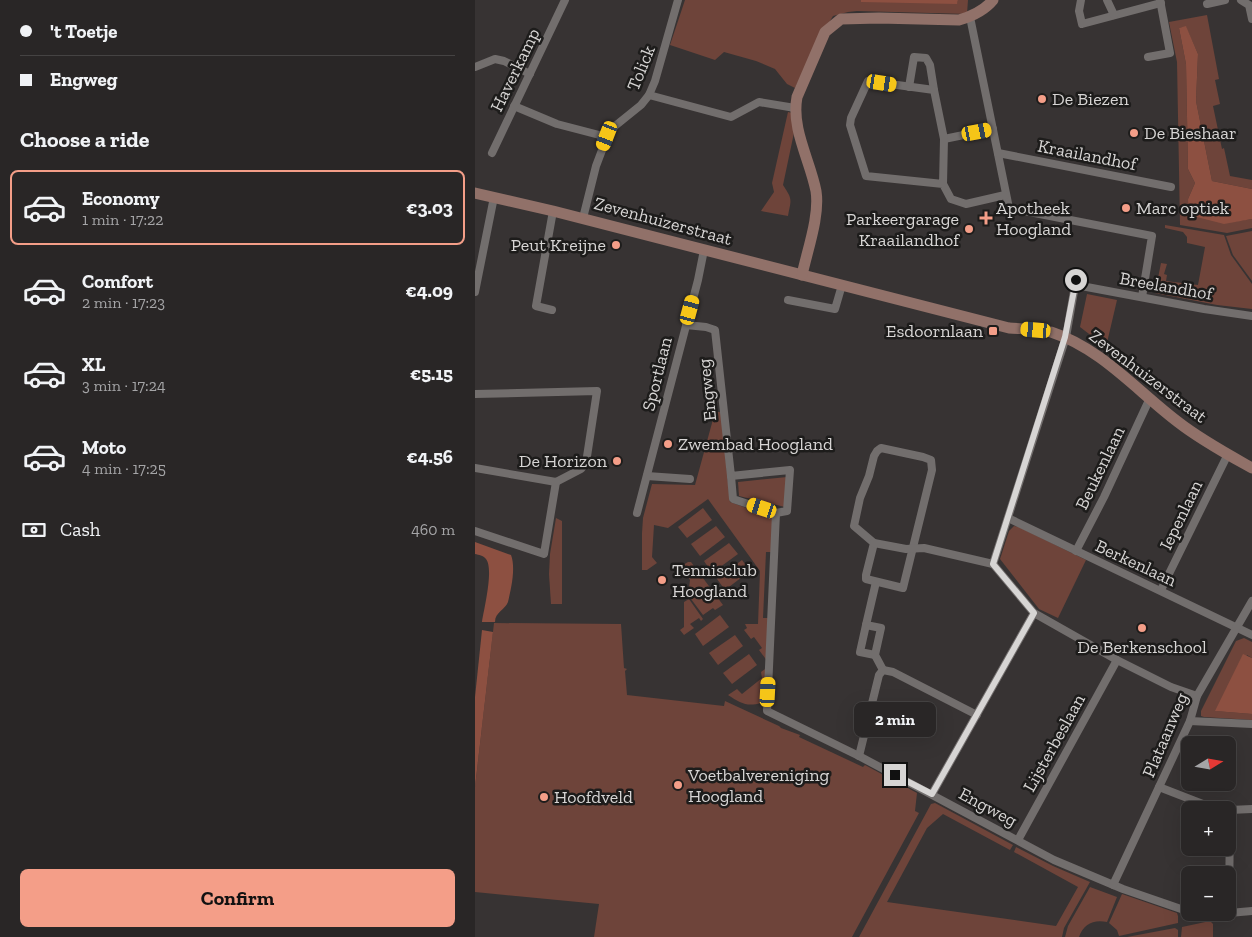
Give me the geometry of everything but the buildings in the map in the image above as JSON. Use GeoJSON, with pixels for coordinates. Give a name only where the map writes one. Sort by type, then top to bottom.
{"type":"FeatureCollection","features":[{"type":"Feature","properties":{"kind":"street","name":"Haverkamp"},"geometry":{"type":"LineString","coordinates":[[492,153],[565,0]]}},
{"type":"Feature","properties":{"kind":"street","name":"Tolick"},"geometry":{"type":"LineString","coordinates":[[583,218],[596,166],[607,136],[615,126],[641,105],[649,95],[658,72],[678,0]]}},
{"type":"Feature","properties":{"kind":"street"},"geometry":{"type":"LineString","coordinates":[[802,275],[816,212],[816,193],[808,159],[796,122],[795,108],[797,98],[825,32],[841,18],[959,20],[971,17],[987,8],[993,0]]}},
{"type":"Feature","properties":{"kind":"street"},"geometry":{"type":"LineString","coordinates":[[1081,0],[1079,10],[1082,24],[1161,2],[1170,53],[1148,57]]}},
{"type":"Feature","properties":{"kind":"street"},"geometry":{"type":"LineString","coordinates":[[1107,0],[1114,15]]}},
{"type":"Feature","properties":{"kind":"street"},"geometry":{"type":"LineString","coordinates":[[1207,4],[1225,0]]}},
{"type":"Feature","properties":{"kind":"street"},"geometry":{"type":"LineString","coordinates":[[1241,0],[1249,5],[1252,19]]}},
{"type":"Feature","properties":{"kind":"street"},"geometry":{"type":"LineString","coordinates":[[971,17],[1009,208],[1152,236]]}},
{"type":"Feature","properties":{"kind":"street"},"geometry":{"type":"LineString","coordinates":[[909,87],[914,57],[926,58],[930,65],[933,90],[944,139],[943,184],[951,199],[966,204],[1005,195]]}},
{"type":"Feature","properties":{"kind":"street"},"geometry":{"type":"LineString","coordinates":[[475,67],[495,59],[504,61],[530,74]]}},
{"type":"Feature","properties":{"kind":"street"},"geometry":{"type":"LineString","coordinates":[[933,90],[868,81],[851,118],[850,125],[866,176],[943,184]]}},
{"type":"Feature","properties":{"kind":"street"},"geometry":{"type":"LineString","coordinates":[[649,95],[731,117],[759,102],[795,108]]}},
{"type":"Feature","properties":{"kind":"street"},"geometry":{"type":"LineString","coordinates":[[514,106],[557,124],[607,136]]}},
{"type":"Feature","properties":{"kind":"street"},"geometry":{"type":"LineString","coordinates":[[944,139],[993,129]]}},
{"type":"Feature","properties":{"kind":"street","name":"Kraailandhof"},"geometry":{"type":"LineString","coordinates":[[998,153],[1171,187]]}},
{"type":"Feature","properties":{"kind":"street","name":"Zevenhuizerstraat"},"geometry":{"type":"LineString","coordinates":[[475,193],[583,218],[1009,328],[1048,332],[1065,337],[1107,363],[1189,431],[1252,468]]}},
{"type":"Feature","properties":{"kind":"street"},"geometry":{"type":"LineString","coordinates":[[475,292],[494,197]]}},
{"type":"Feature","properties":{"kind":"street"},"geometry":{"type":"LineString","coordinates":[[551,310],[536,306],[553,211]]}},
{"type":"Feature","properties":{"kind":"street"},"geometry":{"type":"LineString","coordinates":[[1142,297],[1152,236],[1155,231],[1159,231]]}},
{"type":"Feature","properties":{"kind":"street","name":"Sportlaan"},"geometry":{"type":"LineString","coordinates":[[637,513],[704,250]]}},
{"type":"Feature","properties":{"kind":"street","name":"Breelandhof"},"geometry":{"type":"LineString","coordinates":[[1065,337],[1076,283],[1203,309],[1252,316]]}},
{"type":"Feature","properties":{"kind":"street"},"geometry":{"type":"LineString","coordinates":[[788,300],[835,309],[842,285]]}},
{"type":"Feature","properties":{"kind":"street","name":"Engweg"},"geometry":{"type":"LineString","coordinates":[[686,325],[715,330],[733,499],[776,513],[767,711],[859,756],[1054,860],[1113,885],[1181,909]]}},
{"type":"Feature","properties":{"kind":"street"},"geometry":{"type":"LineString","coordinates":[[993,564],[1065,337]]}},
{"type":"Feature","properties":{"kind":"street"},"geometry":{"type":"LineString","coordinates":[[475,394],[597,391],[586,463],[581,469],[556,482],[475,468]]}},
{"type":"Feature","properties":{"kind":"street","name":"Beukenlaan"},"geometry":{"type":"LineString","coordinates":[[1076,551],[1104,497],[1150,398]]}},
{"type":"Feature","properties":{"kind":"street"},"geometry":{"type":"LineString","coordinates":[[873,543],[865,574],[866,579],[903,588],[913,548],[932,470],[931,460],[887,449],[881,448],[877,451],[860,498],[853,526],[873,543],[906,549],[913,548],[924,548],[993,564],[1034,613],[1117,660],[1171,687],[1197,696]]}},
{"type":"Feature","properties":{"kind":"street","name":"Iepenlaan"},"geometry":{"type":"LineString","coordinates":[[1161,590],[1228,454]]}},
{"type":"Feature","properties":{"kind":"street"},"geometry":{"type":"LineString","coordinates":[[731,476],[790,470],[787,511],[776,513]]}},
{"type":"Feature","properties":{"kind":"street"},"geometry":{"type":"LineString","coordinates":[[647,476],[690,479]]}},
{"type":"Feature","properties":{"kind":"street"},"geometry":{"type":"LineString","coordinates":[[475,531],[544,554],[556,482]]}},
{"type":"Feature","properties":{"kind":"street","name":"Berkenlaan"},"geometry":{"type":"LineString","coordinates":[[1008,518],[1252,635]]}},
{"type":"Feature","properties":{"kind":"street"},"geometry":{"type":"LineString","coordinates":[[875,655],[860,652],[876,582]]}},
{"type":"Feature","properties":{"kind":"street","name":"Plataanweg"},"geometry":{"type":"LineString","coordinates":[[1113,885],[1190,721],[1197,696],[1252,601]]}},
{"type":"Feature","properties":{"kind":"street"},"geometry":{"type":"LineString","coordinates":[[932,794],[1034,613]]}},
{"type":"Feature","properties":{"kind":"street"},"geometry":{"type":"LineString","coordinates":[[866,625],[881,628],[875,655],[883,670]]}},
{"type":"Feature","properties":{"kind":"street","name":"Lijsterbeslaan"},"geometry":{"type":"LineString","coordinates":[[1018,840],[1117,660]]}},
{"type":"Feature","properties":{"kind":"street"},"geometry":{"type":"LineString","coordinates":[[859,756],[879,675],[883,670]]}},
{"type":"Feature","properties":{"kind":"street"},"geometry":{"type":"LineString","coordinates":[[883,670],[893,672],[977,716]]}},
{"type":"Feature","properties":{"kind":"street"},"geometry":{"type":"LineString","coordinates":[[1190,721],[1252,724]]}},
{"type":"Feature","properties":{"kind":"street"},"geometry":{"type":"LineString","coordinates":[[1159,787],[1195,801]]}},
{"type":"Feature","properties":{"kind":"street"},"geometry":{"type":"LineString","coordinates":[[1236,810],[1252,809]]}},
{"type":"Feature","properties":{"kind":"street"},"geometry":{"type":"LineString","coordinates":[[1236,912],[1252,911]]}},
{"type":"Feature","properties":{"kind":"shaded area"},"geometry":{"type":"Polygon","coordinates":[[[685,0],[861,0],[957,3],[958,0],[968,0],[967,14],[857,11],[833,16],[815,46],[795,88],[787,84],[775,69],[756,61],[724,52],[715,60],[670,45],[685,0]]]}},
{"type":"Feature","properties":{"kind":"shaded area"},"geometry":{"type":"Polygon","coordinates":[[[861,0],[958,0],[957,4],[861,2],[861,0]]]}},
{"type":"Feature","properties":{"kind":"shaded area"},"geometry":{"type":"Polygon","coordinates":[[[1207,15],[1219,79],[1215,80],[1220,104],[1213,106],[1222,149],[1224,148],[1230,176],[1252,180],[1252,189],[1212,181],[1196,101],[1198,54],[1186,27],[1179,28],[1186,64],[1188,169],[1195,183],[1188,199],[1224,223],[1252,219],[1252,228],[1227,233],[1180,225],[1177,62],[1169,22],[1207,15]]]}},
{"type":"Feature","properties":{"kind":"shaded area"},"geometry":{"type":"Polygon","coordinates":[[[1186,26],[1198,54],[1196,101],[1212,181],[1252,189],[1252,219],[1224,224],[1189,215],[1188,199],[1195,183],[1188,169],[1186,64],[1179,28],[1186,26]]]}},
{"type":"Feature","properties":{"kind":"shaded area"},"geometry":{"type":"Polygon","coordinates":[[[788,112],[792,113],[795,128],[783,185],[790,200],[788,216],[761,211],[774,192],[772,183],[788,112]]]}},
{"type":"Feature","properties":{"kind":"shaded area"},"geometry":{"type":"Polygon","coordinates":[[[1165,225],[1224,235],[1231,255],[1252,284],[1252,309],[1217,305],[1155,293],[1161,263],[1167,264],[1164,274],[1167,275],[1166,281],[1198,285],[1205,247],[1187,243],[1187,237],[1183,232],[1165,228],[1165,225]]]}},
{"type":"Feature","properties":{"kind":"shaded area"},"geometry":{"type":"Polygon","coordinates":[[[1252,231],[1252,281],[1233,255],[1226,236],[1252,231]]]}},
{"type":"Feature","properties":{"kind":"shaded area"},"geometry":{"type":"Polygon","coordinates":[[[1087,294],[1117,300],[1106,347],[1080,327],[1087,294]]]}},
{"type":"Feature","properties":{"kind":"shaded area"},"geometry":{"type":"Polygon","coordinates":[[[715,412],[721,412],[730,502],[773,519],[773,552],[766,552],[763,618],[769,618],[768,662],[759,650],[762,648],[754,637],[751,639],[744,630],[747,628],[745,624],[758,624],[760,571],[708,499],[668,528],[654,525],[652,557],[657,563],[647,570],[642,570],[643,518],[652,484],[695,485],[715,412]]]}},
{"type":"Feature","properties":{"kind":"shaded area"},"geometry":{"type":"Polygon","coordinates":[[[787,477],[785,507],[739,496],[738,482],[787,477]]]}},
{"type":"Feature","properties":{"kind":"shaded area"},"geometry":{"type":"Polygon","coordinates":[[[703,508],[712,520],[687,538],[678,527],[703,508]]]}},
{"type":"Feature","properties":{"kind":"shaded area"},"geometry":{"type":"Polygon","coordinates":[[[556,518],[562,521],[562,604],[551,604],[550,554],[556,518]]]}},
{"type":"Feature","properties":{"kind":"shaded area"},"geometry":{"type":"Polygon","coordinates":[[[716,526],[725,537],[700,556],[691,544],[716,526]]]}},
{"type":"Feature","properties":{"kind":"shaded area"},"geometry":{"type":"Polygon","coordinates":[[[1014,526],[1086,560],[1058,618],[1039,609],[1000,559],[1009,531],[1014,526]]]}},
{"type":"Feature","properties":{"kind":"shaded area"},"geometry":{"type":"Polygon","coordinates":[[[475,542],[511,555],[513,578],[508,602],[498,613],[495,622],[482,622],[489,571],[486,559],[475,554],[475,542]]]}},
{"type":"Feature","properties":{"kind":"shaded area"},"geometry":{"type":"Polygon","coordinates":[[[729,543],[738,554],[712,573],[704,561],[729,543]]]}},
{"type":"Feature","properties":{"kind":"shaded area"},"geometry":{"type":"Polygon","coordinates":[[[742,560],[750,571],[725,590],[717,579],[742,560]]]}},
{"type":"Feature","properties":{"kind":"shaded area"},"geometry":{"type":"Polygon","coordinates":[[[691,562],[723,605],[715,610],[713,608],[703,615],[685,591],[689,588],[690,580],[683,570],[683,565],[691,562]]]}},
{"type":"Feature","properties":{"kind":"shaded area"},"geometry":{"type":"Polygon","coordinates":[[[689,599],[703,619],[701,621],[699,618],[690,624],[694,628],[684,635],[680,630],[684,627],[684,602],[689,599]]]}},
{"type":"Feature","properties":{"kind":"shaded area"},"geometry":{"type":"Polygon","coordinates":[[[720,615],[729,627],[703,646],[695,634],[720,615]]]}},
{"type":"Feature","properties":{"kind":"shaded area","name":"Voetbalvereniging Hoogland"},"geometry":{"type":"Polygon","coordinates":[[[494,623],[621,624],[624,668],[627,669],[625,671],[627,695],[724,706],[725,701],[800,735],[799,737],[863,767],[865,765],[917,793],[915,811],[919,813],[852,937],[594,937],[599,904],[475,892],[475,787],[494,623]]]}},
{"type":"Feature","properties":{"kind":"shaded area"},"geometry":{"type":"Polygon","coordinates":[[[482,630],[493,632],[475,787],[475,697],[482,630]]]}},
{"type":"Feature","properties":{"kind":"shaded area"},"geometry":{"type":"Polygon","coordinates":[[[735,635],[743,646],[718,665],[709,653],[735,635]]]}},
{"type":"Feature","properties":{"kind":"shaded area"},"geometry":{"type":"Polygon","coordinates":[[[1244,638],[1252,642],[1252,658],[1247,655],[1216,711],[1252,714],[1252,720],[1201,716],[1201,711],[1236,641],[1244,638]]]}},
{"type":"Feature","properties":{"kind":"shaded area"},"geometry":{"type":"Polygon","coordinates":[[[749,654],[757,665],[732,684],[723,673],[749,654]]]}},
{"type":"Feature","properties":{"kind":"shaded area"},"geometry":{"type":"Polygon","coordinates":[[[1243,654],[1252,658],[1252,714],[1215,711],[1243,654]]]}},
{"type":"Feature","properties":{"kind":"shaded area"},"geometry":{"type":"Polygon","coordinates":[[[768,667],[766,695],[761,703],[744,704],[728,695],[737,689],[742,694],[762,678],[761,672],[768,667]]]}},
{"type":"Feature","properties":{"kind":"shaded area"},"geometry":{"type":"Polygon","coordinates":[[[935,803],[1013,845],[1010,850],[943,814],[927,828],[887,902],[1056,926],[1078,887],[1014,852],[1016,847],[1090,882],[1064,928],[1062,937],[859,937],[931,804],[935,803]]]}},
{"type":"Feature","properties":{"kind":"shaded area"},"geometry":{"type":"Polygon","coordinates":[[[1090,887],[1117,897],[1107,922],[1093,922],[1083,929],[1079,937],[1065,937],[1068,926],[1090,887]]]}},
{"type":"Feature","properties":{"kind":"shaded area"},"geometry":{"type":"Polygon","coordinates":[[[1122,894],[1177,913],[1178,923],[1119,936],[1117,930],[1109,923],[1122,894]]]}},
{"type":"Feature","properties":{"kind":"shaded area"},"geometry":{"type":"Polygon","coordinates":[[[1210,921],[1213,924],[1213,937],[1181,937],[1182,927],[1210,921]]]}},
{"type":"Feature","properties":{"kind":"shaded area"},"geometry":{"type":"Polygon","coordinates":[[[1175,928],[1178,930],[1178,937],[1127,937],[1175,928]]]}},
{"type":"Feature","properties":{"kind":"place","name":"De Biezen"},"geometry":{"type":"Point","coordinates":[1042,99]}},
{"type":"Feature","properties":{"kind":"place","name":"De Bieshaar"},"geometry":{"type":"Point","coordinates":[1134,133]}},
{"type":"Feature","properties":{"kind":"place","name":"Marc optiek"},"geometry":{"type":"Point","coordinates":[1126,208]}},
{"type":"Feature","properties":{"kind":"place","name":"Apotheek Hoogland"},"geometry":{"type":"Point","coordinates":[986,218]}},
{"type":"Feature","properties":{"kind":"place","name":"Parkeergarage Kraailandhof"},"geometry":{"type":"Point","coordinates":[969,229]}},
{"type":"Feature","properties":{"kind":"place","name":"Peut Kreijne"},"geometry":{"type":"Point","coordinates":[616,245]}},
{"type":"Feature","properties":{"kind":"place","name":"Esdoornlaan"},"geometry":{"type":"Point","coordinates":[993,331]}},
{"type":"Feature","properties":{"kind":"place","name":"Zwembad Hoogland"},"geometry":{"type":"Point","coordinates":[668,444]}},
{"type":"Feature","properties":{"kind":"place","name":"De Horizon"},"geometry":{"type":"Point","coordinates":[617,461]}},
{"type":"Feature","properties":{"kind":"place","name":"Tennisclub Hoogland"},"geometry":{"type":"Point","coordinates":[662,580]}},
{"type":"Feature","properties":{"kind":"place","name":"De Berkenschool"},"geometry":{"type":"Point","coordinates":[1142,628]}},
{"type":"Feature","properties":{"kind":"place","name":"Voetbalvereniging Hoogland"},"geometry":{"type":"Point","coordinates":[678,785]}},
{"type":"Feature","properties":{"kind":"place","name":"Hoofdveld"},"geometry":{"type":"Point","coordinates":[544,797]}},
{"type":"Feature","properties":{"kind":"route"},"geometry":{"type":"LineString","coordinates":[[895,775],[932,794],[1034,613],[993,564],[1008,518],[1009,508],[1065,337],[1076,280]]}}]}
